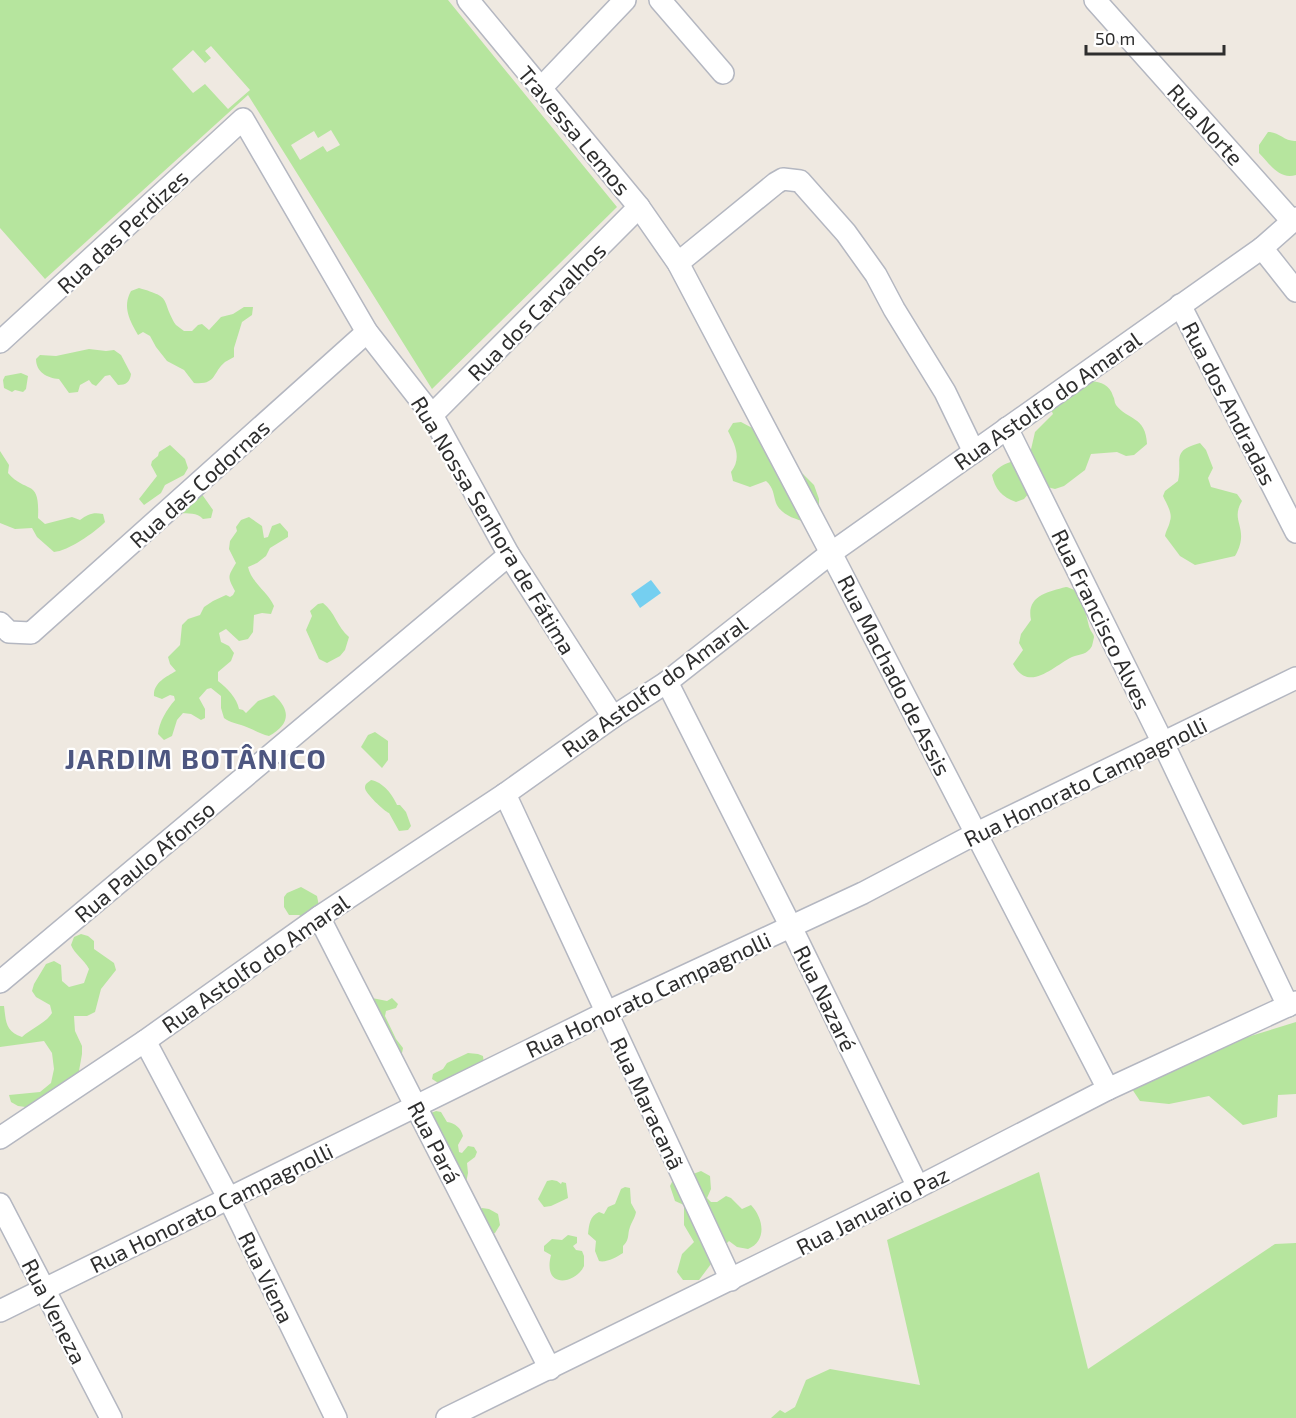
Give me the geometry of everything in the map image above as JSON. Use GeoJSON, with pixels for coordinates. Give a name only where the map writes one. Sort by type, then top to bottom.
{"type":"FeatureCollection","features":[{"type":"Feature","properties":{"kind":"street","name":"Travessa Lemos"},"geometry":{"type":"LineString","coordinates":[[468,0],[639,207],[678,263]]}},
{"type":"Feature","properties":{"kind":"street"},"geometry":{"type":"LineString","coordinates":[[541,88],[625,0]]}},
{"type":"Feature","properties":{"kind":"street"},"geometry":{"type":"LineString","coordinates":[[660,0],[723,73]]}},
{"type":"Feature","properties":{"kind":"street","name":"Rua Norte"},"geometry":{"type":"LineString","coordinates":[[1095,0],[1294,220]]}},
{"type":"Feature","properties":{"kind":"street","name":"Rua Nossa Senhora de Fátima"},"geometry":{"type":"LineString","coordinates":[[243,119],[367,332],[432,416],[509,555],[612,717]]}},
{"type":"Feature","properties":{"kind":"street","name":"Rua das Perdizes"},"geometry":{"type":"LineString","coordinates":[[0,342],[243,119]]}},
{"type":"Feature","properties":{"kind":"street"},"geometry":{"type":"LineString","coordinates":[[678,263],[776,183],[783,179],[800,181],[846,233],[876,275],[945,392],[974,452]]}},
{"type":"Feature","properties":{"kind":"street","name":"Rua dos Carvalhos"},"geometry":{"type":"LineString","coordinates":[[432,416],[639,207]]}},
{"type":"Feature","properties":{"kind":"street","name":"Rua Astolfo do Amaral"},"geometry":{"type":"LineString","coordinates":[[0,1138],[145,1041],[319,917],[505,794],[612,717],[667,682],[831,553],[1262,248],[1294,220]]}},
{"type":"Feature","properties":{"kind":"street"},"geometry":{"type":"LineString","coordinates":[[1262,248],[1296,291]]}},
{"type":"Feature","properties":{"kind":"street","name":"Rua Machado de Assis"},"geometry":{"type":"LineString","coordinates":[[678,263],[831,553],[1108,1089]]}},
{"type":"Feature","properties":{"kind":"street","name":"Rua dos Andradas"},"geometry":{"type":"LineString","coordinates":[[1180,305],[1296,532]]}},
{"type":"Feature","properties":{"kind":"street","name":"Rua das Codornas"},"geometry":{"type":"LineString","coordinates":[[0,623],[9,632],[31,633],[367,332]]}},
{"type":"Feature","properties":{"kind":"street","name":"Rua Francisco Alves"},"geometry":{"type":"LineString","coordinates":[[1007,428],[1292,1004]]}},
{"type":"Feature","properties":{"kind":"street","name":"Rua Paulo Afonso"},"geometry":{"type":"LineString","coordinates":[[0,982],[509,555]]}},
{"type":"Feature","properties":{"kind":"street","name":"Rua Honorato Campagnolli"},"geometry":{"type":"LineString","coordinates":[[0,1311],[605,1012],[863,893],[976,833],[1296,678]]}},
{"type":"Feature","properties":{"kind":"street","name":"Rua Nazaré"},"geometry":{"type":"LineString","coordinates":[[667,682],[791,927],[918,1187]]}},
{"type":"Feature","properties":{"kind":"street","name":"Rua Maracanã"},"geometry":{"type":"LineString","coordinates":[[505,794],[731,1280]]}},
{"type":"Feature","properties":{"kind":"street","name":"Rua Pará"},"geometry":{"type":"LineString","coordinates":[[319,917],[550,1369]]}},
{"type":"Feature","properties":{"kind":"street","name":"Rua Januario Paz"},"geometry":{"type":"LineString","coordinates":[[447,1418],[918,1187],[1108,1089],[1292,1004]]}},
{"type":"Feature","properties":{"kind":"street","name":"Rua Viena"},"geometry":{"type":"LineString","coordinates":[[145,1041],[229,1199],[336,1418]]}},
{"type":"Feature","properties":{"kind":"street","name":"Rua Veneza"},"geometry":{"type":"LineString","coordinates":[[0,1204],[111,1418]]}},
{"type":"Feature","properties":{"kind":"green space"},"geometry":{"type":"Polygon","coordinates":[[[0,0],[448,0],[617,207],[432,389],[248,95],[45,279],[0,228],[0,0]],[[211,46],[205,51],[211,58],[205,63],[193,50],[172,69],[193,93],[205,84],[228,109],[250,90],[211,46]],[[331,130],[318,138],[314,131],[291,145],[300,160],[323,146],[327,152],[340,145],[331,130]]]}},
{"type":"Feature","properties":{"kind":"green space"},"geometry":{"type":"Polygon","coordinates":[[[1268,132],[1296,141],[1296,175],[1280,173],[1259,153],[1259,145],[1268,132]]]}},
{"type":"Feature","properties":{"kind":"green space"},"geometry":{"type":"Polygon","coordinates":[[[139,288],[162,297],[176,325],[184,331],[192,331],[202,324],[209,330],[221,317],[233,314],[244,307],[253,307],[252,315],[242,322],[234,348],[234,357],[225,362],[207,382],[194,383],[184,370],[167,361],[150,336],[143,332],[138,335],[130,319],[127,303],[131,291],[139,288]]]}},
{"type":"Feature","properties":{"kind":"green space"},"geometry":{"type":"Polygon","coordinates":[[[89,349],[114,350],[121,355],[131,374],[129,381],[118,385],[110,375],[105,376],[96,386],[89,380],[80,385],[78,392],[69,393],[59,379],[43,373],[36,364],[36,359],[40,355],[56,356],[89,349]]]}},
{"type":"Feature","properties":{"kind":"green space"},"geometry":{"type":"Polygon","coordinates":[[[21,373],[28,376],[26,389],[23,392],[15,390],[12,392],[4,388],[5,376],[21,373]]]}},
{"type":"Feature","properties":{"kind":"green space"},"geometry":{"type":"Polygon","coordinates":[[[1091,381],[1102,383],[1110,389],[1120,410],[1140,423],[1146,435],[1147,444],[1134,455],[1126,456],[1117,452],[1091,454],[1085,470],[1064,486],[1055,489],[1047,487],[1030,492],[1024,499],[1016,502],[1007,498],[997,488],[992,475],[1004,465],[1029,458],[1035,432],[1053,414],[1050,407],[1091,381]]]}},
{"type":"Feature","properties":{"kind":"green space"},"geometry":{"type":"Polygon","coordinates":[[[741,422],[756,430],[779,465],[803,474],[814,485],[819,499],[819,508],[806,522],[781,511],[766,481],[750,487],[733,481],[731,472],[737,457],[728,431],[733,423],[741,422]]]}},
{"type":"Feature","properties":{"kind":"green space"},"geometry":{"type":"Polygon","coordinates":[[[1200,443],[1206,450],[1213,468],[1208,478],[1211,487],[1237,494],[1242,501],[1238,515],[1241,539],[1235,556],[1195,565],[1180,556],[1165,536],[1171,515],[1163,496],[1165,491],[1178,481],[1181,453],[1200,443]]]}},
{"type":"Feature","properties":{"kind":"green space"},"geometry":{"type":"Polygon","coordinates":[[[170,445],[185,459],[188,468],[184,475],[165,485],[161,493],[144,505],[139,499],[157,476],[151,465],[152,461],[159,452],[170,445]]]}},
{"type":"Feature","properties":{"kind":"green space"},"geometry":{"type":"Polygon","coordinates":[[[0,451],[9,465],[8,473],[34,492],[37,497],[38,518],[45,524],[72,517],[80,520],[96,513],[103,514],[105,522],[81,541],[54,552],[37,537],[32,528],[15,529],[0,523],[0,451]]]}},
{"type":"Feature","properties":{"kind":"green space"},"geometry":{"type":"Polygon","coordinates":[[[201,493],[213,510],[211,518],[203,519],[195,514],[180,513],[201,493]]]}},
{"type":"Feature","properties":{"kind":"green space"},"geometry":{"type":"Polygon","coordinates":[[[249,517],[262,526],[264,538],[268,537],[272,526],[280,523],[288,532],[288,537],[270,548],[266,556],[257,563],[248,567],[252,577],[274,606],[271,614],[254,615],[253,632],[248,639],[239,641],[226,629],[219,633],[221,642],[229,646],[234,653],[231,661],[218,672],[218,681],[231,694],[239,709],[246,713],[258,701],[274,695],[284,707],[286,717],[281,727],[269,736],[229,721],[224,718],[221,696],[211,688],[199,698],[205,709],[205,718],[201,720],[191,714],[183,713],[177,720],[172,736],[164,740],[158,734],[159,729],[164,716],[175,700],[174,696],[170,695],[162,699],[154,696],[154,691],[161,681],[176,671],[168,657],[180,645],[182,625],[188,619],[200,615],[204,607],[213,601],[226,595],[230,597],[233,595],[235,591],[229,577],[236,563],[229,549],[230,541],[241,520],[249,517]]]}},
{"type":"Feature","properties":{"kind":"green space"},"geometry":{"type":"Polygon","coordinates":[[[1066,587],[1074,590],[1083,603],[1094,636],[1092,646],[1086,653],[1072,657],[1041,675],[1026,677],[1013,664],[1023,650],[1019,643],[1021,634],[1031,620],[1032,605],[1045,593],[1066,587]]]}},
{"type":"Feature","properties":{"kind":"green space"},"geometry":{"type":"Polygon","coordinates":[[[323,603],[349,637],[345,650],[340,656],[327,663],[319,659],[306,630],[312,616],[310,611],[323,603]]]}},
{"type":"Feature","properties":{"kind":"green space"},"geometry":{"type":"Polygon","coordinates":[[[375,732],[388,741],[388,760],[382,768],[361,747],[368,735],[375,732]]]}},
{"type":"Feature","properties":{"kind":"green space"},"geometry":{"type":"Polygon","coordinates":[[[371,780],[383,786],[397,805],[400,805],[406,812],[411,826],[408,830],[399,831],[389,813],[368,794],[365,786],[371,780]]]}},
{"type":"Feature","properties":{"kind":"green space"},"geometry":{"type":"Polygon","coordinates":[[[301,887],[317,896],[319,906],[304,918],[299,915],[289,915],[284,907],[284,897],[287,893],[301,887]]]}},
{"type":"Feature","properties":{"kind":"green space"},"geometry":{"type":"Polygon","coordinates":[[[81,934],[94,941],[94,949],[114,963],[116,970],[101,989],[95,1012],[87,1016],[74,1016],[75,1031],[82,1046],[79,1071],[75,1078],[33,1108],[18,1106],[11,1102],[9,1095],[40,1092],[51,1083],[54,1069],[52,1053],[44,1041],[0,1047],[0,1006],[4,1006],[9,1029],[22,1037],[46,1020],[52,1013],[50,1005],[36,997],[32,991],[34,984],[46,964],[54,961],[61,965],[62,981],[69,987],[84,983],[89,969],[71,945],[74,937],[81,934]]]}},
{"type":"Feature","properties":{"kind":"green space"},"geometry":{"type":"Polygon","coordinates":[[[372,998],[387,1001],[392,998],[398,1004],[396,1008],[386,1011],[385,1016],[403,1048],[401,1058],[358,1018],[358,1012],[372,998]]]}},
{"type":"Feature","properties":{"kind":"green space"},"geometry":{"type":"Polygon","coordinates":[[[1296,1022],[1296,1094],[1278,1095],[1277,1117],[1243,1125],[1209,1096],[1169,1104],[1140,1101],[1132,1089],[1224,1036],[1244,1038],[1296,1022]]]}},
{"type":"Feature","properties":{"kind":"green space"},"geometry":{"type":"Polygon","coordinates":[[[468,1053],[483,1056],[484,1064],[440,1084],[432,1079],[433,1074],[443,1069],[447,1063],[468,1053]]]}},
{"type":"Feature","properties":{"kind":"green space"},"geometry":{"type":"Polygon","coordinates":[[[441,1112],[447,1122],[455,1125],[461,1131],[463,1136],[458,1145],[459,1152],[462,1153],[468,1146],[474,1147],[477,1152],[475,1157],[467,1163],[466,1183],[431,1113],[441,1112]]]}},
{"type":"Feature","properties":{"kind":"green space"},"geometry":{"type":"Polygon","coordinates":[[[701,1171],[710,1176],[711,1189],[707,1198],[711,1202],[717,1202],[726,1196],[742,1209],[751,1205],[759,1217],[762,1229],[758,1241],[748,1249],[737,1247],[729,1241],[715,1255],[699,1280],[683,1280],[677,1272],[682,1254],[694,1242],[684,1225],[684,1205],[675,1201],[670,1186],[672,1182],[701,1171]]]}},
{"type":"Feature","properties":{"kind":"green space"},"geometry":{"type":"Polygon","coordinates":[[[1039,1172],[1088,1369],[1275,1244],[1296,1243],[1296,1418],[771,1418],[780,1410],[785,1413],[795,1407],[806,1380],[830,1369],[920,1385],[887,1240],[1039,1172]]]}},
{"type":"Feature","properties":{"kind":"green space"},"geometry":{"type":"Polygon","coordinates":[[[552,1180],[561,1184],[566,1183],[568,1198],[544,1207],[538,1199],[547,1181],[552,1180]]]}},
{"type":"Feature","properties":{"kind":"green space"},"geometry":{"type":"Polygon","coordinates":[[[630,1188],[631,1203],[636,1212],[628,1239],[623,1246],[623,1253],[615,1258],[599,1261],[595,1251],[596,1241],[588,1234],[590,1221],[596,1214],[599,1212],[604,1214],[608,1207],[615,1204],[621,1189],[630,1188]]]}},
{"type":"Feature","properties":{"kind":"green space"},"geometry":{"type":"Polygon","coordinates":[[[482,1208],[498,1214],[500,1225],[495,1233],[490,1235],[478,1211],[482,1208]]]}},
{"type":"Feature","properties":{"kind":"green space"},"geometry":{"type":"Polygon","coordinates":[[[568,1235],[577,1237],[577,1243],[573,1246],[576,1250],[582,1251],[584,1266],[580,1272],[568,1280],[555,1279],[551,1274],[551,1255],[544,1251],[544,1246],[552,1239],[562,1240],[568,1235]]]}},
{"type":"Feature","properties":{"kind":"water"},"geometry":{"type":"Polygon","coordinates":[[[651,580],[661,593],[640,608],[631,594],[651,580]]]}},
{"type":"Feature","properties":{"kind":"district","name":"JARDIM BOTÂNICO"},"geometry":{"type":"Point","coordinates":[196,758]}}]}
